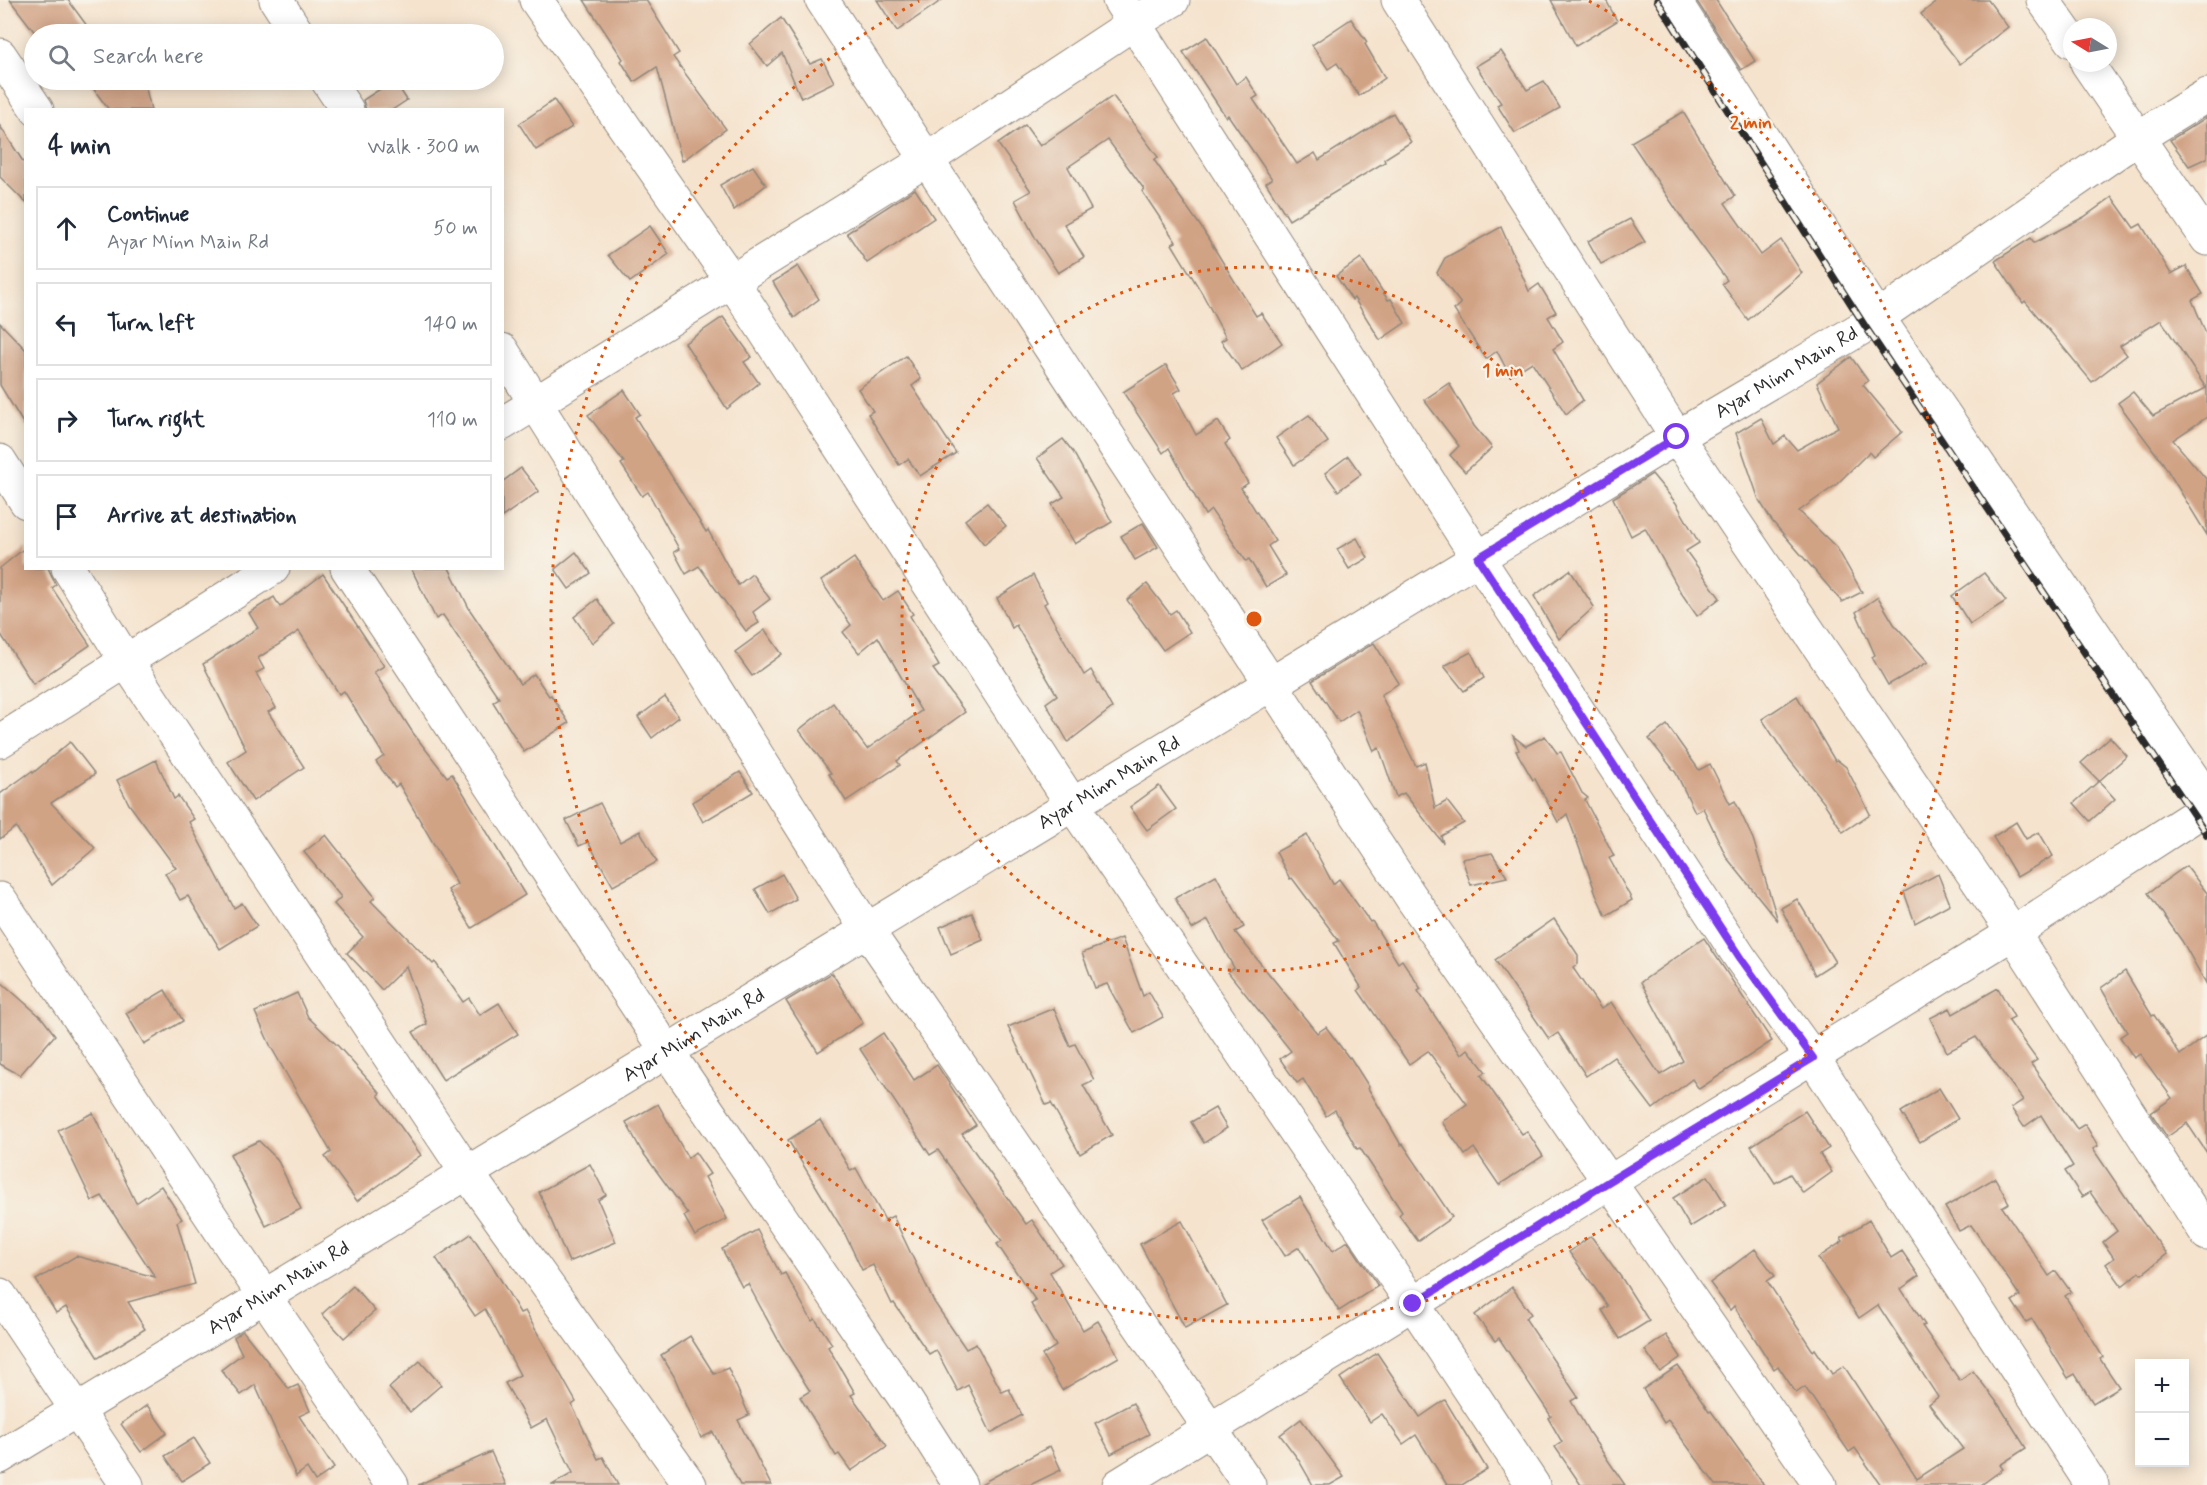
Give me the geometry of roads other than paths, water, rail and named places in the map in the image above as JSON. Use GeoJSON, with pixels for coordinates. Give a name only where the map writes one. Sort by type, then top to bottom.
{"type":"FeatureCollection","features":[{"type":"Feature","properties":{"kind":"street"},"geometry":{"type":"LineString","coordinates":[[276,0],[292,24]]}},
{"type":"Feature","properties":{"kind":"street"},"geometry":{"type":"LineString","coordinates":[[536,0],[732,280],[1072,804],[1413,1304],[1533,1485]]}},
{"type":"Feature","properties":{"kind":"street"},"geometry":{"type":"LineString","coordinates":[[822,0],[1411,897],[1820,1485]]}},
{"type":"Feature","properties":{"kind":"street"},"geometry":{"type":"LineString","coordinates":[[504,423],[928,159],[1126,12],[1173,0]]}},
{"type":"Feature","properties":{"kind":"street"},"geometry":{"type":"LineString","coordinates":[[1398,0],[1677,437],[2013,933],[2207,1234]]}},
{"type":"Feature","properties":{"kind":"street"},"geometry":{"type":"LineString","coordinates":[[1674,0],[1877,316],[2207,799]]}},
{"type":"Feature","properties":{"kind":"street"},"geometry":{"type":"LineString","coordinates":[[2043,0],[2063,28]]}},
{"type":"Feature","properties":{"kind":"street"},"geometry":{"type":"LineString","coordinates":[[1126,12],[1478,558],[1741,959],[1813,1058],[2092,1485]]}},
{"type":"Feature","properties":{"kind":"street"},"geometry":{"type":"LineString","coordinates":[[0,55],[36,108]]}},
{"type":"Feature","properties":{"kind":"street"},"geometry":{"type":"LineString","coordinates":[[2093,72],[2207,239]]}},
{"type":"Feature","properties":{"kind":"street"},"geometry":{"type":"LineString","coordinates":[[333,90],[345,108]]}},
{"type":"Feature","properties":{"kind":"street","name":"Ayar Minn Main Rd"},"geometry":{"type":"LineString","coordinates":[[0,1457],[1677,437],[1865,326],[2139,137],[2207,95]]}},
{"type":"Feature","properties":{"kind":"street"},"geometry":{"type":"LineString","coordinates":[[504,353],[867,930],[1249,1485]]}},
{"type":"Feature","properties":{"kind":"street"},"geometry":{"type":"LineString","coordinates":[[0,461],[24,499]]}},
{"type":"Feature","properties":{"kind":"street"},"geometry":{"type":"LineString","coordinates":[[69,570],[126,661],[467,1173],[690,1485]]}},
{"type":"Feature","properties":{"kind":"street"},"geometry":{"type":"LineString","coordinates":[[0,741],[270,570]]}},
{"type":"Feature","properties":{"kind":"street"},"geometry":{"type":"LineString","coordinates":[[348,570],[667,1051],[904,1397],[960,1485]]}},
{"type":"Feature","properties":{"kind":"street"},"geometry":{"type":"LineString","coordinates":[[1119,1485],[1608,1182],[1813,1058],[2013,933],[2207,806]]}},
{"type":"Feature","properties":{"kind":"street"},"geometry":{"type":"LineString","coordinates":[[0,899],[392,1485]]}},
{"type":"Feature","properties":{"kind":"street"},"geometry":{"type":"LineString","coordinates":[[0,1295],[127,1485]]}},
{"type":"Feature","properties":{"kind":"railway"},"geometry":{"type":"LineString","coordinates":[[1657,0],[1865,326],[2207,835]]}}]}
